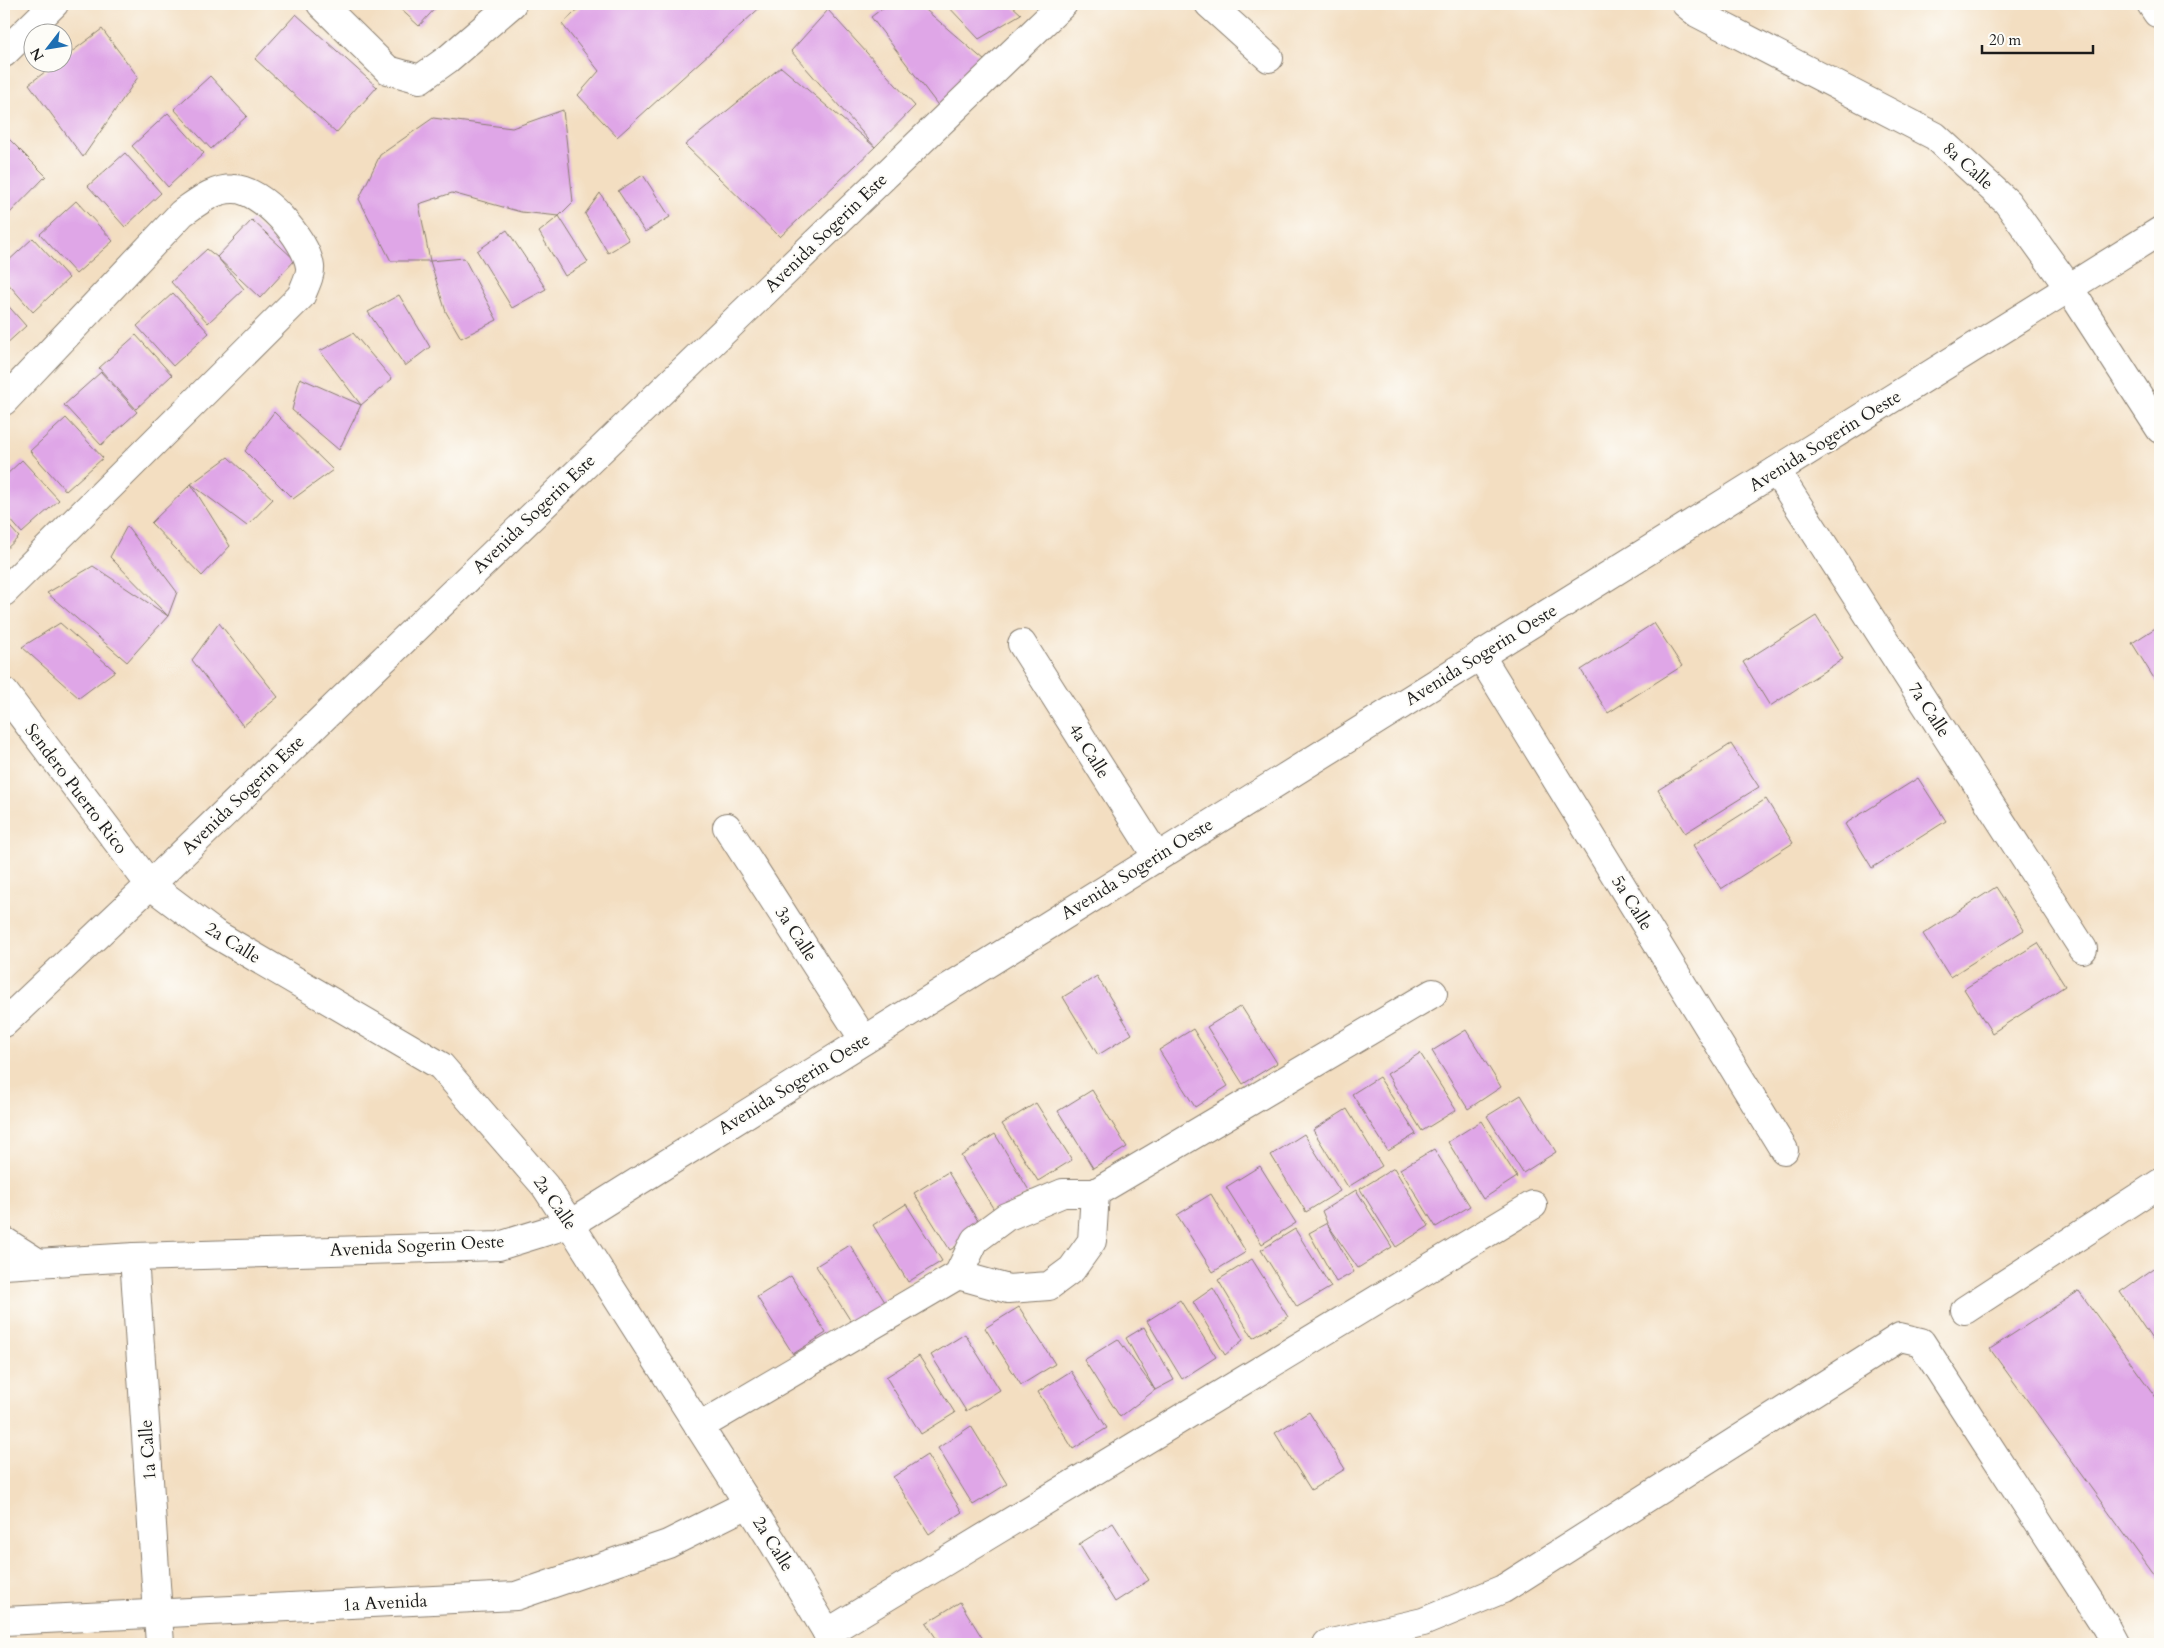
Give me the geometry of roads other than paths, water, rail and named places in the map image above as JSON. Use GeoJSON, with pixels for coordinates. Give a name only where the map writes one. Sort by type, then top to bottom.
{"type":"FeatureCollection","features":[{"type":"Feature","properties":{"kind":"street"},"geometry":{"type":"LineString","coordinates":[[4,53],[54,4]]}},
{"type":"Feature","properties":{"kind":"street"},"geometry":{"type":"LineString","coordinates":[[321,4],[388,70],[420,79],[448,59],[512,4]]}},
{"type":"Feature","properties":{"kind":"street","name":"Avenida Sogerin Este"},"geometry":{"type":"LineString","coordinates":[[4,1022],[150,885],[1064,4]]}},
{"type":"Feature","properties":{"kind":"street"},"geometry":{"type":"LineString","coordinates":[[1209,4],[1269,58]]}},
{"type":"Feature","properties":{"kind":"street","name":"8a Calle"},"geometry":{"type":"LineString","coordinates":[[1686,4],[1697,13],[1935,136],[2007,202],[2069,288],[2160,429]]}},
{"type":"Feature","properties":{"kind":"street"},"geometry":{"type":"LineString","coordinates":[[4,401],[182,213],[210,194],[234,189],[258,196],[301,241],[311,268],[301,296],[4,592]]}},
{"type":"Feature","properties":{"kind":"street","name":"Avenida Sogerin Oeste"},"geometry":{"type":"LineString","coordinates":[[4,1265],[134,1257],[499,1246],[570,1224],[2160,231]]}},
{"type":"Feature","properties":{"kind":"street","name":"7a Calle"},"geometry":{"type":"LineString","coordinates":[[1776,471],[2083,949]]}},
{"type":"Feature","properties":{"kind":"street","name":"4a Calle"},"geometry":{"type":"LineString","coordinates":[[1022,644],[1157,857]]}},
{"type":"Feature","properties":{"kind":"street","name":"5a Calle"},"geometry":{"type":"LineString","coordinates":[[1480,655],[1784,1150]]}},
{"type":"Feature","properties":{"kind":"street","name":"Sendero Puerto Rico"},"geometry":{"type":"LineString","coordinates":[[4,692],[150,885]]}},
{"type":"Feature","properties":{"kind":"street","name":"3a Calle"},"geometry":{"type":"LineString","coordinates":[[727,827],[864,1040]]}},
{"type":"Feature","properties":{"kind":"street","name":"2a Calle"},"geometry":{"type":"LineString","coordinates":[[150,885],[214,933],[442,1066],[545,1186],[748,1504],[830,1639]]}},
{"type":"Feature","properties":{"kind":"street"},"geometry":{"type":"LineString","coordinates":[[699,1427],[958,1274],[975,1240],[1006,1217],[1063,1193],[1095,1193],[1432,993]]}},
{"type":"Feature","properties":{"kind":"street"},"geometry":{"type":"LineString","coordinates":[[1965,1310],[2160,1183]]}},
{"type":"Feature","properties":{"kind":"street"},"geometry":{"type":"LineString","coordinates":[[958,1274],[1008,1289],[1049,1286],[1072,1269],[1092,1241],[1095,1193]]}},
{"type":"Feature","properties":{"kind":"street"},"geometry":{"type":"LineString","coordinates":[[830,1639],[1533,1205]]}},
{"type":"Feature","properties":{"kind":"street"},"geometry":{"type":"LineString","coordinates":[[4,1241],[37,1262]]}},
{"type":"Feature","properties":{"kind":"street","name":"1a Calle"},"geometry":{"type":"LineString","coordinates":[[134,1257],[160,1644]]}},
{"type":"Feature","properties":{"kind":"street"},"geometry":{"type":"LineString","coordinates":[[1329,1644],[1423,1622],[1504,1589],[1900,1337],[1920,1342],[2106,1627],[2115,1644]]}},
{"type":"Feature","properties":{"kind":"street","name":"1a Avenida"},"geometry":{"type":"LineString","coordinates":[[4,1621],[159,1615],[516,1596],[668,1544],[748,1504]]}}]}
